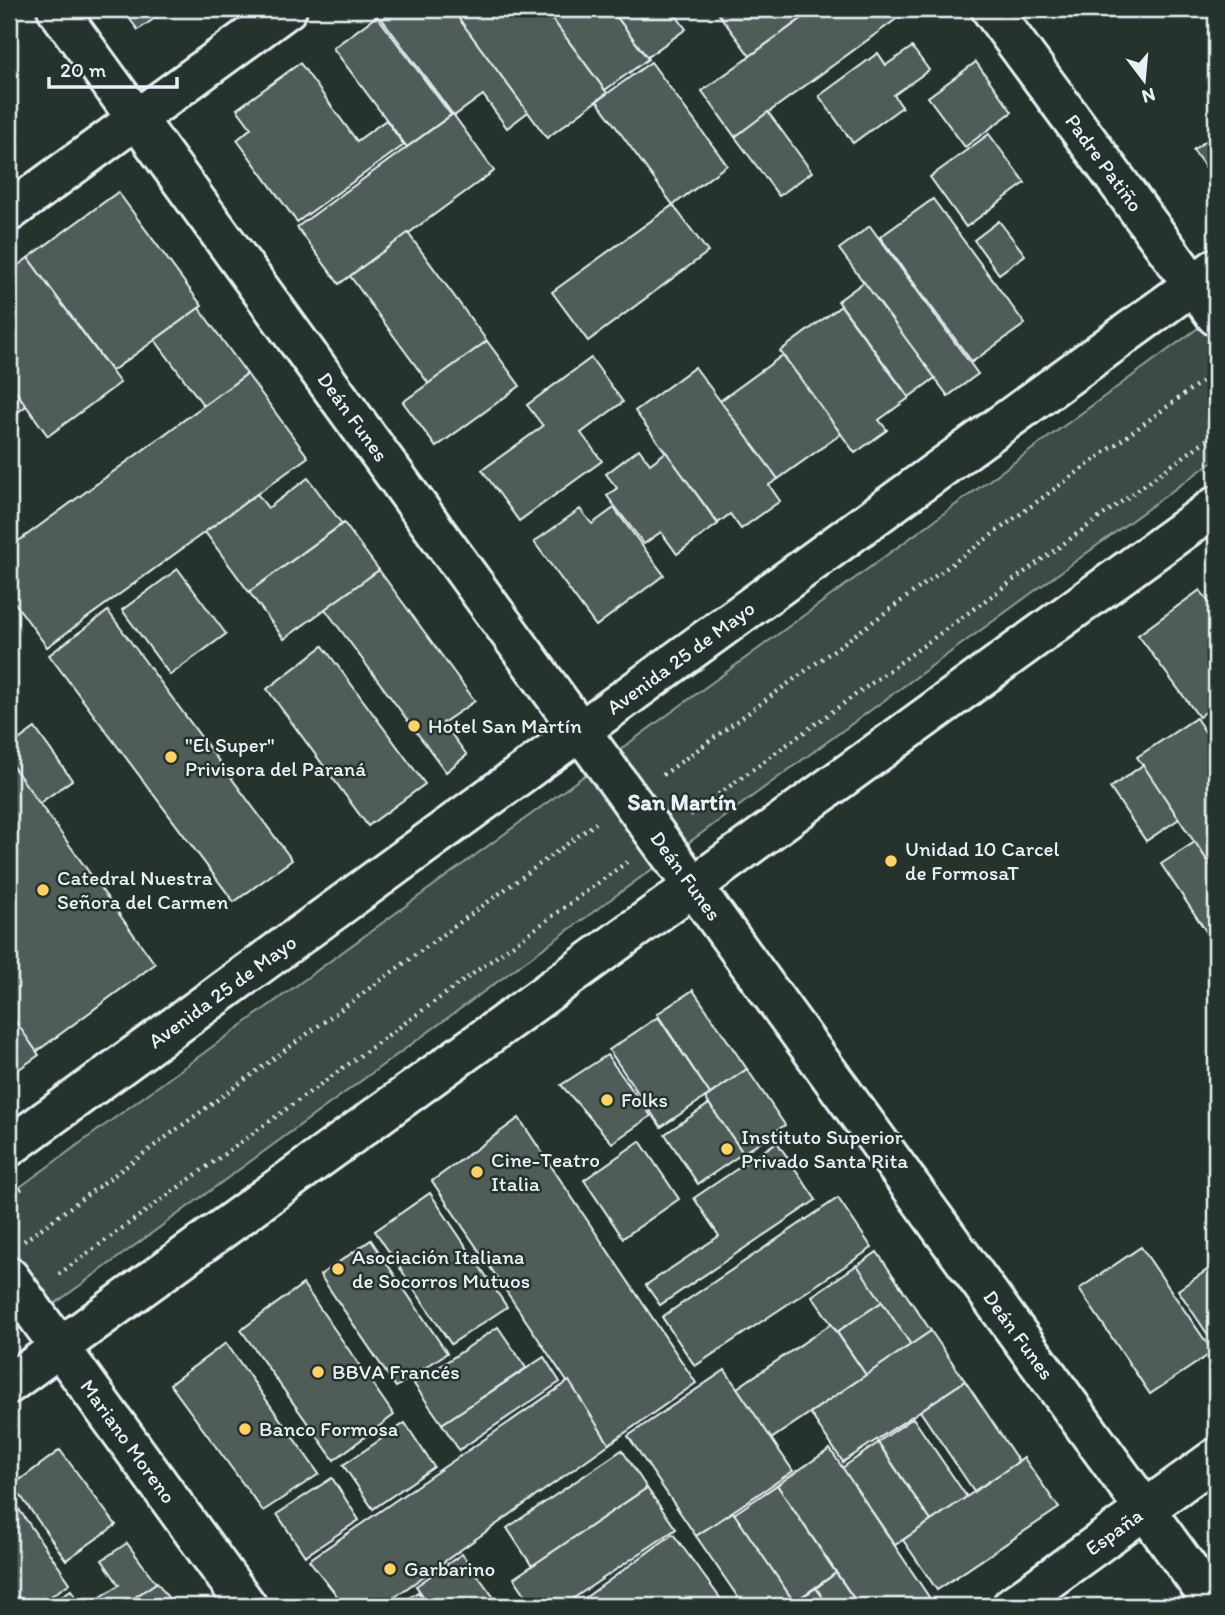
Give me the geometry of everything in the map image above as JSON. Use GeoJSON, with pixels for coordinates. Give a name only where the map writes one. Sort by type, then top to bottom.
{"type":"FeatureCollection","features":[{"type":"Feature","properties":{"kind":"street","name":"Deán Funes"},"geometry":{"type":"LineString","coordinates":[[57,9],[1215,1606]]}},
{"type":"Feature","properties":{"kind":"street"},"geometry":{"type":"LineString","coordinates":[[9,212],[287,9]]}},
{"type":"Feature","properties":{"kind":"street","name":"Padre Patiño"},"geometry":{"type":"LineString","coordinates":[[991,9],[1205,276],[1216,316]]}},
{"type":"Feature","properties":{"kind":"street","name":"Avenida 25 de Mayo"},"geometry":{"type":"LineString","coordinates":[[9,1147],[1205,276]]}},
{"type":"Feature","properties":{"kind":"street"},"geometry":{"type":"LineString","coordinates":[[9,1384],[1216,506]]}},
{"type":"Feature","properties":{"kind":"street","name":"Mariano Moreno"},"geometry":{"type":"LineString","coordinates":[[17,1288],[247,1606]]}},
{"type":"Feature","properties":{"kind":"street","name":"España"},"geometry":{"type":"LineString","coordinates":[[1012,1606],[1216,1458]]}},
{"type":"Feature","properties":{"kind":"path"},"geometry":{"type":"LineString","coordinates":[[17,1288],[658,839],[1216,433]]}},
{"type":"Feature","properties":{"kind":"shaded area"},"geometry":{"type":"Polygon","coordinates":[[[1216,315],[1216,459],[9,1337],[9,1195],[1216,315]]]}},
{"type":"Feature","properties":{"kind":"building"},"geometry":{"type":"Polygon","coordinates":[[[122,9],[168,9],[138,30],[122,9]]]}},
{"type":"Feature","properties":{"kind":"building"},"geometry":{"type":"Polygon","coordinates":[[[396,9],[452,9],[528,112],[507,128],[483,95],[454,116],[382,19],[396,9]]]}},
{"type":"Feature","properties":{"kind":"building"},"geometry":{"type":"Polygon","coordinates":[[[452,9],[545,9],[607,93],[547,138],[452,9]]]}},
{"type":"Feature","properties":{"kind":"building"},"geometry":{"type":"Polygon","coordinates":[[[545,9],[611,9],[648,59],[605,90],[545,9]]]}},
{"type":"Feature","properties":{"kind":"building"},"geometry":{"type":"Polygon","coordinates":[[[611,9],[671,9],[686,29],[647,57],[611,9]]]}},
{"type":"Feature","properties":{"kind":"building"},"geometry":{"type":"Polygon","coordinates":[[[715,9],[815,9],[750,56],[715,9]]]}},
{"type":"Feature","properties":{"kind":"building"},"geometry":{"type":"Polygon","coordinates":[[[815,9],[910,9],[735,137],[702,91],[815,9]]]}},
{"type":"Feature","properties":{"kind":"building"},"geometry":{"type":"Polygon","coordinates":[[[377,16],[451,115],[407,147],[333,48],[377,16]]]}},
{"type":"Feature","properties":{"kind":"building"},"geometry":{"type":"Polygon","coordinates":[[[912,47],[929,70],[894,95],[902,107],[853,143],[819,96],[878,53],[886,65],[912,47]]]}},
{"type":"Feature","properties":{"kind":"building"},"geometry":{"type":"Polygon","coordinates":[[[651,62],[727,165],[673,205],[597,101],[651,62]]]}},
{"type":"Feature","properties":{"kind":"building"},"geometry":{"type":"Polygon","coordinates":[[[976,62],[1012,112],[965,147],[928,97],[976,62]]]}},
{"type":"Feature","properties":{"kind":"building"},"geometry":{"type":"Polygon","coordinates":[[[300,63],[357,141],[386,120],[404,145],[297,222],[237,140],[251,128],[237,109],[300,63]]]}},
{"type":"Feature","properties":{"kind":"building"},"geometry":{"type":"Polygon","coordinates":[[[768,112],[812,172],[779,196],[735,137],[768,112]]]}},
{"type":"Feature","properties":{"kind":"building"},"geometry":{"type":"Polygon","coordinates":[[[453,114],[494,171],[339,284],[297,227],[453,114]]]}},
{"type":"Feature","properties":{"kind":"building"},"geometry":{"type":"Polygon","coordinates":[[[989,134],[1025,183],[966,227],[930,177],[989,134]]]}},
{"type":"Feature","properties":{"kind":"building"},"geometry":{"type":"Polygon","coordinates":[[[1216,134],[1216,182],[1193,150],[1216,134]]]}},
{"type":"Feature","properties":{"kind":"building"},"geometry":{"type":"Polygon","coordinates":[[[118,192],[202,306],[112,371],[28,258],[118,192]]]}},
{"type":"Feature","properties":{"kind":"building"},"geometry":{"type":"Polygon","coordinates":[[[933,199],[1025,324],[972,362],[880,237],[933,199]]]}},
{"type":"Feature","properties":{"kind":"building"},"geometry":{"type":"Polygon","coordinates":[[[673,205],[708,252],[588,341],[552,292],[673,205]]]}},
{"type":"Feature","properties":{"kind":"building"},"geometry":{"type":"Polygon","coordinates":[[[999,221],[1025,255],[999,274],[974,240],[999,221]]]}},
{"type":"Feature","properties":{"kind":"building"},"geometry":{"type":"Polygon","coordinates":[[[870,226],[978,374],[948,396],[839,249],[870,226]]]}},
{"type":"Feature","properties":{"kind":"building"},"geometry":{"type":"Polygon","coordinates":[[[408,233],[487,341],[429,384],[350,276],[408,233]]]}},
{"type":"Feature","properties":{"kind":"building"},"geometry":{"type":"Polygon","coordinates":[[[28,258],[120,383],[48,436],[9,382],[9,272],[28,258]]]}},
{"type":"Feature","properties":{"kind":"building"},"geometry":{"type":"Polygon","coordinates":[[[864,282],[935,378],[909,397],[838,301],[864,282]]]}},
{"type":"Feature","properties":{"kind":"building"},"geometry":{"type":"Polygon","coordinates":[[[841,306],[909,398],[879,420],[887,430],[855,453],[780,351],[841,306]]]}},
{"type":"Feature","properties":{"kind":"building"},"geometry":{"type":"Polygon","coordinates":[[[199,308],[247,374],[204,406],[155,340],[199,308]]]}},
{"type":"Feature","properties":{"kind":"building"},"geometry":{"type":"Polygon","coordinates":[[[487,341],[520,386],[436,447],[403,402],[487,341]]]}},
{"type":"Feature","properties":{"kind":"building"},"geometry":{"type":"Polygon","coordinates":[[[783,355],[841,434],[778,479],[720,401],[783,355]]]}},
{"type":"Feature","properties":{"kind":"building"},"geometry":{"type":"Polygon","coordinates":[[[591,358],[623,402],[581,433],[602,461],[519,521],[482,470],[543,426],[527,405],[591,358]]]}},
{"type":"Feature","properties":{"kind":"building"},"geometry":{"type":"Polygon","coordinates":[[[695,367],[778,479],[769,485],[780,501],[741,529],[730,514],[718,523],[635,411],[695,367]]]}},
{"type":"Feature","properties":{"kind":"building"},"geometry":{"type":"Polygon","coordinates":[[[247,374],[308,457],[47,647],[9,595],[9,548],[247,374]]]}},
{"type":"Feature","properties":{"kind":"building"},"geometry":{"type":"Polygon","coordinates":[[[9,382],[26,406],[9,419],[9,382]]]}},
{"type":"Feature","properties":{"kind":"building"},"geometry":{"type":"Polygon","coordinates":[[[639,449],[650,464],[666,452],[718,524],[677,554],[661,532],[644,544],[607,496],[617,488],[606,474],[639,449]]]}},
{"type":"Feature","properties":{"kind":"building"},"geometry":{"type":"Polygon","coordinates":[[[308,478],[342,524],[249,592],[205,532],[257,494],[268,508],[308,478]]]}},
{"type":"Feature","properties":{"kind":"building"},"geometry":{"type":"Polygon","coordinates":[[[614,508],[664,575],[596,626],[534,542],[580,509],[592,524],[614,508]]]}},
{"type":"Feature","properties":{"kind":"building"},"geometry":{"type":"Polygon","coordinates":[[[344,523],[379,570],[284,639],[249,592],[344,523]]]}},
{"type":"Feature","properties":{"kind":"building"},"geometry":{"type":"Polygon","coordinates":[[[178,569],[226,634],[170,675],[122,610],[178,569]]]}},
{"type":"Feature","properties":{"kind":"building"},"geometry":{"type":"Polygon","coordinates":[[[379,570],[475,701],[443,723],[467,755],[446,772],[325,609],[379,570]]]}},
{"type":"Feature","properties":{"kind":"building"},"geometry":{"type":"Polygon","coordinates":[[[1200,590],[1216,612],[1216,704],[1199,717],[1138,635],[1200,590]]]}},
{"type":"Feature","properties":{"kind":"building","name":"\"El Super\" Privisora del Paraná"},"geometry":{"type":"Polygon","coordinates":[[[108,611],[292,860],[234,902],[49,655],[108,611]]]}},
{"type":"Feature","properties":{"kind":"building"},"geometry":{"type":"Polygon","coordinates":[[[323,646],[425,784],[368,826],[267,689],[323,646]]]}},
{"type":"Feature","properties":{"kind":"building"},"geometry":{"type":"Polygon","coordinates":[[[1196,718],[1216,748],[1216,874],[1137,757],[1196,718]]]}},
{"type":"Feature","properties":{"kind":"building","name":"Catedral Nuestra Señora del Carmen"},"geometry":{"type":"Polygon","coordinates":[[[35,728],[72,780],[23,815],[131,964],[35,1034],[9,998],[9,747],[35,728]]]}},
{"type":"Feature","properties":{"kind":"building","name":"Catedral Nuestra Señora del Carmen"},"geometry":{"type":"Polygon","coordinates":[[[9,761],[155,964],[9,1072],[9,761]]]}},
{"type":"Feature","properties":{"kind":"building"},"geometry":{"type":"Polygon","coordinates":[[[1143,765],[1179,819],[1146,841],[1110,788],[1143,765]]]}},
{"type":"Feature","properties":{"kind":"building"},"geometry":{"type":"Polygon","coordinates":[[[1195,842],[1216,874],[1216,946],[1161,864],[1195,842]]]}},
{"type":"Feature","properties":{"kind":"building"},"geometry":{"type":"Polygon","coordinates":[[[693,990],[747,1069],[710,1094],[657,1014],[693,990]]]}},
{"type":"Feature","properties":{"kind":"building"},"geometry":{"type":"Polygon","coordinates":[[[9,1012],[39,1055],[9,1076],[9,1012]]]}},
{"type":"Feature","properties":{"kind":"building"},"geometry":{"type":"Polygon","coordinates":[[[658,1017],[710,1094],[661,1127],[609,1050],[658,1017]]]}},
{"type":"Feature","properties":{"kind":"building","name":"Folks"},"geometry":{"type":"Polygon","coordinates":[[[607,1055],[651,1116],[612,1143],[561,1085],[607,1055]]]}},
{"type":"Feature","properties":{"kind":"building"},"geometry":{"type":"Polygon","coordinates":[[[747,1069],[785,1125],[743,1153],[705,1098],[747,1069]]]}},
{"type":"Feature","properties":{"kind":"building"},"geometry":{"type":"Polygon","coordinates":[[[709,1104],[743,1153],[698,1184],[665,1134],[709,1104]]]}},
{"type":"Feature","properties":{"kind":"building"},"geometry":{"type":"Polygon","coordinates":[[[519,1118],[696,1383],[609,1444],[432,1181],[519,1118]]]}},
{"type":"Feature","properties":{"kind":"building"},"geometry":{"type":"Polygon","coordinates":[[[640,1141],[679,1199],[623,1238],[584,1180],[640,1141]]]}},
{"type":"Feature","properties":{"kind":"building"},"geometry":{"type":"Polygon","coordinates":[[[777,1142],[816,1200],[660,1305],[646,1285],[719,1236],[694,1198],[777,1142]]]}},
{"type":"Feature","properties":{"kind":"building"},"geometry":{"type":"Polygon","coordinates":[[[430,1193],[507,1307],[451,1344],[375,1231],[430,1193]]]}},
{"type":"Feature","properties":{"kind":"building"},"geometry":{"type":"Polygon","coordinates":[[[838,1198],[872,1248],[695,1366],[662,1317],[838,1198]]]}},
{"type":"Feature","properties":{"kind":"building"},"geometry":{"type":"Polygon","coordinates":[[[371,1240],[447,1353],[396,1387],[320,1275],[371,1240]]]}},
{"type":"Feature","properties":{"kind":"building"},"geometry":{"type":"Polygon","coordinates":[[[1141,1247],[1213,1352],[1150,1394],[1079,1289],[1141,1247]]]}},
{"type":"Feature","properties":{"kind":"building"},"geometry":{"type":"Polygon","coordinates":[[[877,1252],[931,1331],[911,1345],[857,1266],[877,1252]]]}},
{"type":"Feature","properties":{"kind":"building"},"geometry":{"type":"Polygon","coordinates":[[[1216,1264],[1216,1347],[1178,1290],[1216,1264]]]}},
{"type":"Feature","properties":{"kind":"building"},"geometry":{"type":"Polygon","coordinates":[[[857,1265],[882,1302],[837,1332],[812,1296],[857,1265]]]}},
{"type":"Feature","properties":{"kind":"building","name":"BBVA Francés"},"geometry":{"type":"Polygon","coordinates":[[[303,1284],[394,1415],[334,1460],[241,1330],[303,1284]]]}},
{"type":"Feature","properties":{"kind":"building"},"geometry":{"type":"Polygon","coordinates":[[[882,1302],[911,1345],[866,1375],[837,1332],[882,1302]]]}},
{"type":"Feature","properties":{"kind":"building"},"geometry":{"type":"Polygon","coordinates":[[[831,1324],[866,1375],[771,1439],[737,1388],[831,1324]]]}},
{"type":"Feature","properties":{"kind":"building"},"geometry":{"type":"Polygon","coordinates":[[[498,1327],[526,1368],[442,1424],[414,1384],[498,1327]]]}},
{"type":"Feature","properties":{"kind":"building"},"geometry":{"type":"Polygon","coordinates":[[[931,1331],[965,1381],[843,1462],[810,1413],[931,1331]]]}},
{"type":"Feature","properties":{"kind":"building","name":"Banco Formosa"},"geometry":{"type":"Polygon","coordinates":[[[226,1343],[319,1474],[263,1511],[170,1384],[226,1343]]]}},
{"type":"Feature","properties":{"kind":"building"},"geometry":{"type":"Polygon","coordinates":[[[544,1357],[560,1382],[459,1450],[442,1424],[544,1357]]]}},
{"type":"Feature","properties":{"kind":"building"},"geometry":{"type":"Polygon","coordinates":[[[725,1370],[793,1471],[696,1536],[628,1436],[725,1370]]]}},
{"type":"Feature","properties":{"kind":"building"},"geometry":{"type":"Polygon","coordinates":[[[569,1381],[609,1444],[382,1606],[345,1606],[309,1560],[569,1381]]]}},
{"type":"Feature","properties":{"kind":"building"},"geometry":{"type":"Polygon","coordinates":[[[965,1381],[1019,1462],[974,1491],[920,1411],[965,1381]]]}},
{"type":"Feature","properties":{"kind":"building"},"geometry":{"type":"Polygon","coordinates":[[[913,1418],[967,1497],[931,1521],[878,1442],[913,1418]]]}},
{"type":"Feature","properties":{"kind":"building"},"geometry":{"type":"Polygon","coordinates":[[[405,1423],[434,1467],[373,1509],[343,1465],[405,1423]]]}},
{"type":"Feature","properties":{"kind":"building"},"geometry":{"type":"Polygon","coordinates":[[[878,1443],[931,1521],[895,1545],[842,1468],[878,1443]]]}},
{"type":"Feature","properties":{"kind":"building"},"geometry":{"type":"Polygon","coordinates":[[[830,1449],[929,1597],[916,1606],[859,1606],[777,1485],[830,1449]]]}},
{"type":"Feature","properties":{"kind":"building"},"geometry":{"type":"Polygon","coordinates":[[[60,1450],[116,1525],[66,1560],[13,1485],[60,1450]]]}},
{"type":"Feature","properties":{"kind":"building"},"geometry":{"type":"Polygon","coordinates":[[[622,1450],[647,1488],[532,1566],[507,1528],[622,1450]]]}},
{"type":"Feature","properties":{"kind":"building"},"geometry":{"type":"Polygon","coordinates":[[[1024,1458],[1059,1508],[937,1590],[903,1540],[1024,1458]]]}},
{"type":"Feature","properties":{"kind":"building"},"geometry":{"type":"Polygon","coordinates":[[[332,1478],[359,1520],[305,1556],[277,1514],[332,1478]]]}},
{"type":"Feature","properties":{"kind":"building"},"geometry":{"type":"Polygon","coordinates":[[[777,1485],[836,1573],[794,1602],[734,1514],[777,1485]]]}},
{"type":"Feature","properties":{"kind":"building"},"geometry":{"type":"Polygon","coordinates":[[[647,1488],[676,1529],[562,1606],[533,1606],[514,1578],[647,1488]]]}},
{"type":"Feature","properties":{"kind":"building"},"geometry":{"type":"Polygon","coordinates":[[[9,1495],[70,1583],[37,1606],[9,1606],[9,1495]]]}},
{"type":"Feature","properties":{"kind":"building"},"geometry":{"type":"Polygon","coordinates":[[[733,1512],[794,1602],[788,1606],[744,1606],[696,1536],[733,1512]]]}},
{"type":"Feature","properties":{"kind":"building"},"geometry":{"type":"Polygon","coordinates":[[[673,1534],[726,1606],[574,1606],[673,1534]]]}},
{"type":"Feature","properties":{"kind":"building"},"geometry":{"type":"Polygon","coordinates":[[[127,1543],[156,1583],[122,1606],[98,1606],[95,1601],[119,1585],[102,1560],[127,1543]]]}},
{"type":"Feature","properties":{"kind":"building"},"geometry":{"type":"Polygon","coordinates":[[[462,1554],[500,1606],[430,1606],[416,1586],[462,1554]]]}},
{"type":"Feature","properties":{"kind":"building"},"geometry":{"type":"Polygon","coordinates":[[[836,1573],[859,1606],[829,1606],[816,1588],[836,1573]]]}},
{"type":"Feature","properties":{"kind":"building"},"geometry":{"type":"Polygon","coordinates":[[[156,1583],[174,1606],[122,1606],[156,1583]]]}},
{"type":"Feature","properties":{"kind":"building"},"geometry":{"type":"Polygon","coordinates":[[[816,1588],[829,1606],[788,1606],[794,1602],[816,1588]]]}},
{"type":"Feature","properties":{"kind":"building"},"geometry":{"type":"Polygon","coordinates":[[[71,1590],[82,1606],[47,1606],[71,1590]]]}},
{"type":"Feature","properties":{"kind":"building"},"geometry":{"type":"Polygon","coordinates":[[[418,1592],[427,1606],[397,1606],[418,1592]]]}},
{"type":"Feature","properties":{"kind":"place","name":"Hotel San Martín"},"geometry":{"type":"Point","coordinates":[414,726]}},
{"type":"Feature","properties":{"kind":"place","name":"\"El Super\" Privisora del Paraná"},"geometry":{"type":"Point","coordinates":[171,757]}},
{"type":"Feature","properties":{"kind":"place","name":"Unidad 10 Carcel de FormosaT"},"geometry":{"type":"Point","coordinates":[891,861]}},
{"type":"Feature","properties":{"kind":"place","name":"Catedral Nuestra Señora del Carmen"},"geometry":{"type":"Point","coordinates":[43,890]}},
{"type":"Feature","properties":{"kind":"place","name":"Folks"},"geometry":{"type":"Point","coordinates":[607,1100]}},
{"type":"Feature","properties":{"kind":"place","name":"Instituto Superior Privado Santa Rita"},"geometry":{"type":"Point","coordinates":[727,1149]}},
{"type":"Feature","properties":{"kind":"place","name":"Cine-Teatro Italia"},"geometry":{"type":"Point","coordinates":[477,1172]}},
{"type":"Feature","properties":{"kind":"place","name":"Asociación Italiana de Socorros Mutuos"},"geometry":{"type":"Point","coordinates":[338,1269]}},
{"type":"Feature","properties":{"kind":"place","name":"BBVA Francés"},"geometry":{"type":"Point","coordinates":[318,1372]}},
{"type":"Feature","properties":{"kind":"place","name":"Banco Formosa"},"geometry":{"type":"Point","coordinates":[245,1429]}},
{"type":"Feature","properties":{"kind":"place","name":"Garbarino"},"geometry":{"type":"Point","coordinates":[390,1569]}},
{"type":"Feature","properties":{"kind":"district","name":"San Martín"},"geometry":{"type":"Point","coordinates":[682,802]}}]}
